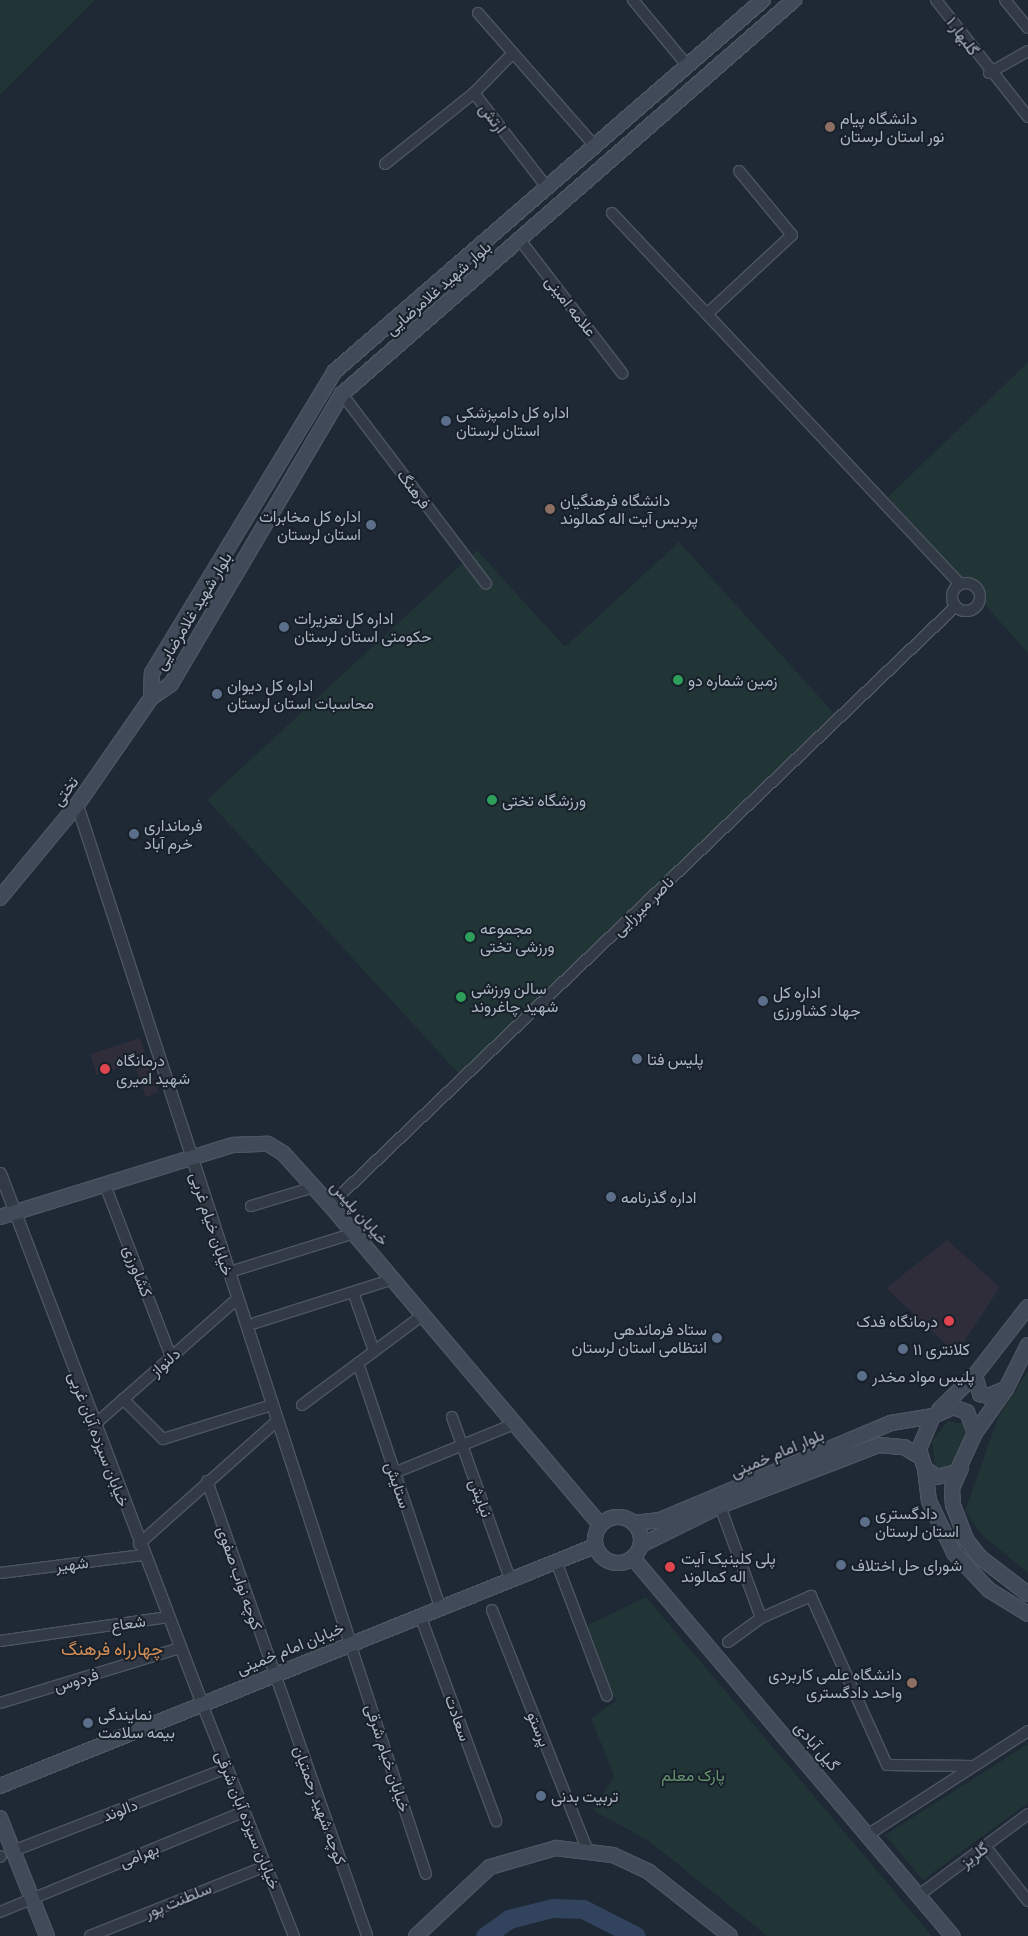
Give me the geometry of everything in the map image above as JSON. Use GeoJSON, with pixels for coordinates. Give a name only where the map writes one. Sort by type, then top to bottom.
{"type":"FeatureCollection","features":[{"type":"Feature","properties":{"kind":"main road","name":"بلوار شهید غلامرضایی"},"geometry":{"type":"LineString","coordinates":[[151,698],[152,673],[321,389],[335,371],[593,144],[763,0]]}},
{"type":"Feature","properties":{"kind":"main road","name":"بلوار شهید غلامرضایی"},"geometry":{"type":"LineString","coordinates":[[151,698],[171,684],[342,394],[520,240],[741,44],[794,0]]}},
{"type":"Feature","properties":{"kind":"main road"},"geometry":{"type":"LineString","coordinates":[[728,28],[741,44]]}},
{"type":"Feature","properties":{"kind":"main road"},"geometry":{"type":"LineString","coordinates":[[421,296],[435,314]]}},
{"type":"Feature","properties":{"kind":"main road","name":"تختی"},"geometry":{"type":"LineString","coordinates":[[0,898],[77,805],[151,698]]}},
{"type":"Feature","properties":{"kind":"main road","name":"خیابان پلیس"},"geometry":{"type":"LineString","coordinates":[[0,1217],[250,1142],[268,1144],[283,1152],[355,1233],[600,1524]]}},
{"type":"Feature","properties":{"kind":"main road"},"geometry":{"type":"LineString","coordinates":[[1028,1307],[975,1376],[933,1415],[919,1456],[925,1469],[929,1501],[954,1554],[983,1585],[1028,1614]]}},
{"type":"Feature","properties":{"kind":"main road"},"geometry":{"type":"LineString","coordinates":[[1028,1344],[1006,1388],[975,1433],[952,1488],[953,1505],[967,1541],[981,1558],[1028,1594]]}},
{"type":"Feature","properties":{"kind":"main road"},"geometry":{"type":"LineString","coordinates":[[975,1376],[980,1394],[988,1396],[1006,1388]]}},
{"type":"Feature","properties":{"kind":"main road"},"geometry":{"type":"LineString","coordinates":[[933,1415],[945,1408],[960,1408],[972,1418],[975,1433]]}},
{"type":"Feature","properties":{"kind":"main road","name":"بلوار امام خمینی"},"geometry":{"type":"LineString","coordinates":[[635,1523],[660,1520],[891,1423],[933,1415]]}},
{"type":"Feature","properties":{"kind":"main road","name":"بلوار امام خمینی"},"geometry":{"type":"LineString","coordinates":[[641,1545],[720,1506],[879,1445],[904,1447],[919,1456]]}},
{"type":"Feature","properties":{"kind":"main road"},"geometry":{"type":"LineString","coordinates":[[925,1469],[944,1477],[962,1466]]}},
{"type":"Feature","properties":{"kind":"main road"},"geometry":{"type":"LineString","coordinates":[[613,1517],[635,1523],[641,1545],[633,1558],[611,1562],[595,1546],[600,1524],[613,1517]]}},
{"type":"Feature","properties":{"kind":"main road","name":"خیابان امام خمینی"},"geometry":{"type":"LineString","coordinates":[[0,1786],[420,1614],[595,1546]]}},
{"type":"Feature","properties":{"kind":"main road","name":"گیل آبادی"},"geometry":{"type":"LineString","coordinates":[[633,1558],[869,1834],[953,1936]]}},
{"type":"Feature","properties":{"kind":"main road"},"geometry":{"type":"LineString","coordinates":[[0,1818],[5,1855],[33,1899],[47,1936]]}},
{"type":"Feature","properties":{"kind":"main road"},"geometry":{"type":"LineString","coordinates":[[416,1936],[490,1866],[556,1848],[587,1849],[649,1872],[730,1936]]}},
{"type":"Feature","properties":{"kind":"street"},"geometry":{"type":"LineString","coordinates":[[633,0],[686,64]]}},
{"type":"Feature","properties":{"kind":"street","name":"گلبهار ۱"},"geometry":{"type":"LineString","coordinates":[[936,0],[989,73],[1028,117]]}},
{"type":"Feature","properties":{"kind":"street"},"geometry":{"type":"LineString","coordinates":[[1005,0],[1028,28]]}},
{"type":"Feature","properties":{"kind":"street"},"geometry":{"type":"LineString","coordinates":[[478,13],[593,144]]}},
{"type":"Feature","properties":{"kind":"street"},"geometry":{"type":"LineString","coordinates":[[989,73],[1028,51]]}},
{"type":"Feature","properties":{"kind":"street","name":"ارتش"},"geometry":{"type":"LineString","coordinates":[[513,53],[474,93],[546,186]]}},
{"type":"Feature","properties":{"kind":"street"},"geometry":{"type":"LineString","coordinates":[[385,164],[474,93]]}},
{"type":"Feature","properties":{"kind":"street"},"geometry":{"type":"LineString","coordinates":[[707,314],[792,235],[739,171]]}},
{"type":"Feature","properties":{"kind":"street"},"geometry":{"type":"LineString","coordinates":[[612,213],[960,584],[974,585],[980,597],[973,609],[956,606],[952,594],[960,584]]}},
{"type":"Feature","properties":{"kind":"street","name":"علامه امینی"},"geometry":{"type":"LineString","coordinates":[[520,240],[622,373]]}},
{"type":"Feature","properties":{"kind":"street","name":"فرهنگ"},"geometry":{"type":"LineString","coordinates":[[342,394],[486,584]]}},
{"type":"Feature","properties":{"kind":"street","name":"ناصر میرزایی"},"geometry":{"type":"LineString","coordinates":[[330,1205],[956,606]]}},
{"type":"Feature","properties":{"kind":"street","name":"خیابان خیام غربی"},"geometry":{"type":"LineString","coordinates":[[77,805],[350,1643]]}},
{"type":"Feature","properties":{"kind":"street","name":"خیابان سیزده آبان غربی"},"geometry":{"type":"LineString","coordinates":[[0,1173],[93,1426],[202,1704]]}},
{"type":"Feature","properties":{"kind":"street","name":"کشاورزی"},"geometry":{"type":"LineString","coordinates":[[105,1185],[171,1357]]}},
{"type":"Feature","properties":{"kind":"street"},"geometry":{"type":"LineString","coordinates":[[251,1206],[314,1187]]}},
{"type":"Feature","properties":{"kind":"street"},"geometry":{"type":"LineString","coordinates":[[236,1270],[355,1233]]}},
{"type":"Feature","properties":{"kind":"street"},"geometry":{"type":"LineString","coordinates":[[255,1323],[394,1279]]}},
{"type":"Feature","properties":{"kind":"street"},"geometry":{"type":"LineString","coordinates":[[353,1292],[374,1351]]}},
{"type":"Feature","properties":{"kind":"street","name":"دلنواز"},"geometry":{"type":"LineString","coordinates":[[93,1426],[237,1299]]}},
{"type":"Feature","properties":{"kind":"street"},"geometry":{"type":"LineString","coordinates":[[302,1405],[424,1314]]}},
{"type":"Feature","properties":{"kind":"street","name":"ستایش"},"geometry":{"type":"LineString","coordinates":[[358,1363],[440,1606]]}},
{"type":"Feature","properties":{"kind":"street"},"geometry":{"type":"LineString","coordinates":[[124,1399],[163,1439],[272,1405]]}},
{"type":"Feature","properties":{"kind":"street","name":"نیایش"},"geometry":{"type":"LineString","coordinates":[[452,1417],[510,1579]]}},
{"type":"Feature","properties":{"kind":"street"},"geometry":{"type":"LineString","coordinates":[[139,1544],[277,1421]]}},
{"type":"Feature","properties":{"kind":"street"},"geometry":{"type":"LineString","coordinates":[[394,1474],[509,1426]]}},
{"type":"Feature","properties":{"kind":"street","name":"کوچه نواب صفوی"},"geometry":{"type":"LineString","coordinates":[[208,1481],[273,1674]]}},
{"type":"Feature","properties":{"kind":"street"},"geometry":{"type":"LineString","coordinates":[[720,1506],[760,1618]]}},
{"type":"Feature","properties":{"kind":"street","name":"شهیر"},"geometry":{"type":"LineString","coordinates":[[0,1573],[143,1555]]}},
{"type":"Feature","properties":{"kind":"street"},"geometry":{"type":"LineString","coordinates":[[556,1561],[607,1696]]}},
{"type":"Feature","properties":{"kind":"street"},"geometry":{"type":"LineString","coordinates":[[728,1642],[760,1618],[810,1596],[887,1765],[974,1766]]}},
{"type":"Feature","properties":{"kind":"street","name":"پرستو"},"geometry":{"type":"LineString","coordinates":[[492,1610],[587,1849]]}},
{"type":"Feature","properties":{"kind":"street","name":"سعادت"},"geometry":{"type":"LineString","coordinates":[[420,1614],[496,1821]]}},
{"type":"Feature","properties":{"kind":"street","name":"شعاع"},"geometry":{"type":"LineString","coordinates":[[0,1641],[168,1617]]}},
{"type":"Feature","properties":{"kind":"street","name":"خیابان خیام شرقی"},"geometry":{"type":"LineString","coordinates":[[350,1643],[426,1874]]}},
{"type":"Feature","properties":{"kind":"street","name":"فردوس"},"geometry":{"type":"LineString","coordinates":[[0,1703],[180,1648]]}},
{"type":"Feature","properties":{"kind":"street","name":"کوچه شهید رحمتیان"},"geometry":{"type":"LineString","coordinates":[[273,1674],[366,1936]]}},
{"type":"Feature","properties":{"kind":"street","name":"خیابان سیزده آبان شرقی"},"geometry":{"type":"LineString","coordinates":[[202,1704],[294,1936]]}},
{"type":"Feature","properties":{"kind":"street"},"geometry":{"type":"LineString","coordinates":[[869,1834],[1028,1730]]}},
{"type":"Feature","properties":{"kind":"street","name":"دالوند"},"geometry":{"type":"LineString","coordinates":[[5,1855],[227,1768]]}},
{"type":"Feature","properties":{"kind":"street","name":"بهرامی"},"geometry":{"type":"LineString","coordinates":[[0,1912],[244,1811]]}},
{"type":"Feature","properties":{"kind":"street","name":"گلریز"},"geometry":{"type":"LineString","coordinates":[[919,1895],[1028,1814]]}},
{"type":"Feature","properties":{"kind":"street"},"geometry":{"type":"LineString","coordinates":[[985,1846],[1028,1900]]}},
{"type":"Feature","properties":{"kind":"street","name":"سلطنت پور"},"geometry":{"type":"LineString","coordinates":[[90,1936],[266,1866]]}},
{"type":"Feature","properties":{"kind":"shaded area","name":"درمانگاه شهید امیری"},"geometry":{"type":"Polygon","coordinates":[[[140,1038],[159,1092],[146,1097],[134,1063],[97,1075],[90,1054],[140,1038]]]}},
{"type":"Feature","properties":{"kind":"shaded area","name":"درمانگاه فدک"},"geometry":{"type":"Polygon","coordinates":[[[947,1240],[1000,1287],[956,1354],[886,1288],[947,1240]]]}},
{"type":"Feature","properties":{"kind":"green space"},"geometry":{"type":"Polygon","coordinates":[[[0,0],[95,0],[0,95],[0,0]]]}},
{"type":"Feature","properties":{"kind":"green space"},"geometry":{"type":"Polygon","coordinates":[[[1028,362],[1028,653],[888,497],[1028,362]]]}},
{"type":"Feature","properties":{"kind":"green space","name":"مجموعه ورزشی تختی"},"geometry":{"type":"Polygon","coordinates":[[[679,542],[842,722],[459,1074],[207,800],[477,550],[565,647],[679,542]]]}},
{"type":"Feature","properties":{"kind":"green space"},"geometry":{"type":"Polygon","coordinates":[[[1028,1371],[1028,1573],[981,1534],[965,1511],[998,1418],[1028,1371]]]}},
{"type":"Feature","properties":{"kind":"green space"},"geometry":{"type":"Polygon","coordinates":[[[948,1421],[965,1424],[968,1432],[950,1470],[936,1471],[932,1441],[948,1421]]]}},
{"type":"Feature","properties":{"kind":"green space","name":"پارک معلم"},"geometry":{"type":"Polygon","coordinates":[[[646,1597],[932,1936],[767,1936],[649,1841],[593,1810],[614,1776],[591,1718],[616,1701],[584,1627],[646,1597]]]}},
{"type":"Feature","properties":{"kind":"green space"},"geometry":{"type":"Polygon","coordinates":[[[1028,1744],[1028,1803],[923,1880],[885,1835],[1028,1744]]]}},
{"type":"Feature","properties":{"kind":"waterway"},"geometry":{"type":"LineString","coordinates":[[485,1936],[509,1919],[552,1908],[583,1909],[636,1936]]}},
{"type":"Feature","properties":{"kind":"place","name":"دانشگاه پیام نور استان لرستان"},"geometry":{"type":"Point","coordinates":[830,127]}},
{"type":"Feature","properties":{"kind":"place","name":"اداره کل دامپزشکی استان لرستان"},"geometry":{"type":"Point","coordinates":[446,421]}},
{"type":"Feature","properties":{"kind":"place","name":"دانشگاه فرهنگیان پردیس آیت اله کمالوند"},"geometry":{"type":"Point","coordinates":[550,509]}},
{"type":"Feature","properties":{"kind":"place","name":"اداره کل مخابرات استان لرستان"},"geometry":{"type":"Point","coordinates":[371,525]}},
{"type":"Feature","properties":{"kind":"place","name":"اداره کل تعزیرات حکومتی استان لرستان"},"geometry":{"type":"Point","coordinates":[284,627]}},
{"type":"Feature","properties":{"kind":"place","name":"زمین شماره دو"},"geometry":{"type":"Point","coordinates":[678,680]}},
{"type":"Feature","properties":{"kind":"place","name":"اداره کل دیوان محاسبات استان لرستان"},"geometry":{"type":"Point","coordinates":[217,694]}},
{"type":"Feature","properties":{"kind":"place","name":"ورزشگاه تختی"},"geometry":{"type":"Point","coordinates":[492,800]}},
{"type":"Feature","properties":{"kind":"place","name":"فرمانداری خرم آباد"},"geometry":{"type":"Point","coordinates":[134,834]}},
{"type":"Feature","properties":{"kind":"place","name":"مجموعه ورزشی تختی"},"geometry":{"type":"Point","coordinates":[470,937]}},
{"type":"Feature","properties":{"kind":"place","name":"سالن ورزشی شهید چاغروند"},"geometry":{"type":"Point","coordinates":[461,997]}},
{"type":"Feature","properties":{"kind":"place","name":"اداره کل جهاد کشاورزی"},"geometry":{"type":"Point","coordinates":[763,1001]}},
{"type":"Feature","properties":{"kind":"place","name":"پلیس فتا"},"geometry":{"type":"Point","coordinates":[637,1059]}},
{"type":"Feature","properties":{"kind":"place","name":"درمانگاه شهید امیری"},"geometry":{"type":"Point","coordinates":[105,1069]}},
{"type":"Feature","properties":{"kind":"place","name":"اداره گذرنامه"},"geometry":{"type":"Point","coordinates":[611,1197]}},
{"type":"Feature","properties":{"kind":"place","name":"درمانگاه فدک"},"geometry":{"type":"Point","coordinates":[949,1321]}},
{"type":"Feature","properties":{"kind":"place","name":"ستاد فرماندهی انتظامی استان لرستان"},"geometry":{"type":"Point","coordinates":[717,1338]}},
{"type":"Feature","properties":{"kind":"place","name":"کلانتری ۱۱"},"geometry":{"type":"Point","coordinates":[903,1349]}},
{"type":"Feature","properties":{"kind":"place","name":"پلیس مواد مخدر"},"geometry":{"type":"Point","coordinates":[862,1376]}},
{"type":"Feature","properties":{"kind":"place","name":"دادگستری استان لرستان"},"geometry":{"type":"Point","coordinates":[865,1522]}},
{"type":"Feature","properties":{"kind":"place","name":"شورای حل اختلاف"},"geometry":{"type":"Point","coordinates":[841,1565]}},
{"type":"Feature","properties":{"kind":"place","name":"پلی کلینیک آیت اله کمالوند"},"geometry":{"type":"Point","coordinates":[670,1567]}},
{"type":"Feature","properties":{"kind":"place","name":"دانشگاه علمی کاربردی واحد دادگستری"},"geometry":{"type":"Point","coordinates":[912,1683]}},
{"type":"Feature","properties":{"kind":"place","name":"نمایندگی بیمه سلامت"},"geometry":{"type":"Point","coordinates":[88,1723]}},
{"type":"Feature","properties":{"kind":"place","name":"تربیت بدنی"},"geometry":{"type":"Point","coordinates":[541,1796]}},
{"type":"Feature","properties":{"kind":"district","name":"چهارراه فرهنگ"},"geometry":{"type":"Point","coordinates":[112,1648]}}]}
